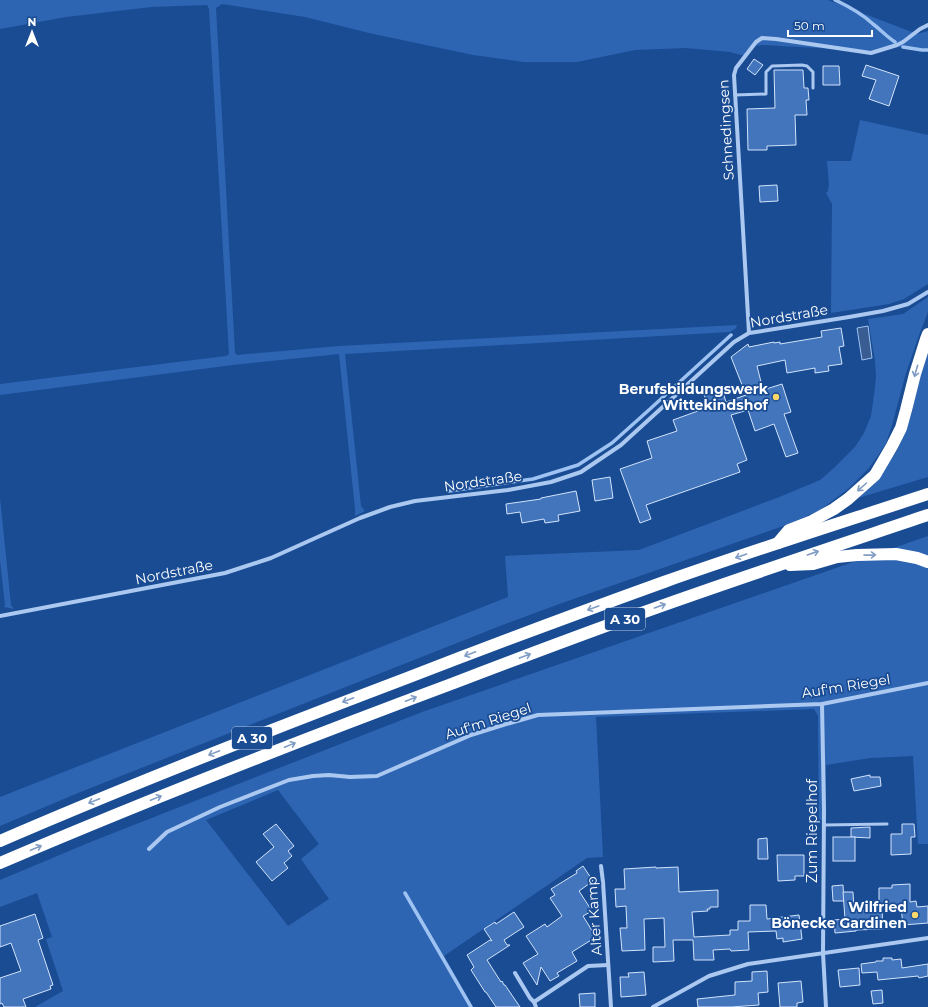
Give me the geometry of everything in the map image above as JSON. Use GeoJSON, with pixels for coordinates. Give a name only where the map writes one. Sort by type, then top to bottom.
{"type":"FeatureCollection","features":[{"type":"Feature","properties":{"kind":"highway"},"geometry":{"type":"LineString","coordinates":[[778,543],[789,530],[812,521],[834,509],[848,499],[875,475],[901,428],[915,374],[928,334]]}},
{"type":"Feature","properties":{"kind":"highway","name":"A 30"},"geometry":{"type":"LineString","coordinates":[[0,841],[77,808],[314,713],[506,640],[665,582],[928,494]]}},
{"type":"Feature","properties":{"kind":"highway","name":"A 30"},"geometry":{"type":"LineString","coordinates":[[0,863],[87,826],[334,728],[634,616],[928,515]]}},
{"type":"Feature","properties":{"kind":"highway"},"geometry":{"type":"LineString","coordinates":[[776,566],[813,564],[837,557],[857,555],[896,554],[917,558],[928,562]]}},
{"type":"Feature","properties":{"kind":"street","name":"Schnedingsen"},"geometry":{"type":"LineString","coordinates":[[749,333],[734,75],[736,68],[752,46],[762,38],[871,53],[897,45],[928,25]]}},
{"type":"Feature","properties":{"kind":"street","name":"Nordstraße"},"geometry":{"type":"LineString","coordinates":[[0,616],[225,572],[271,558],[360,518],[390,507],[415,501],[508,490],[552,482],[581,472],[621,445],[716,357],[734,342],[749,333],[849,318],[883,311],[908,304],[928,292]]}},
{"type":"Feature","properties":{"kind":"street","name":"Auf'm Riegel"},"geometry":{"type":"LineString","coordinates":[[149,849],[167,832],[220,807],[289,780],[329,775],[350,777],[378,776],[471,736],[538,715],[822,704],[928,683]]}},
{"type":"Feature","properties":{"kind":"street","name":"Zum Riepelhof"},"geometry":{"type":"LineString","coordinates":[[822,704],[824,825],[823,953],[826,1007]]}},
{"type":"Feature","properties":{"kind":"street","name":"Alter Kamp"},"geometry":{"type":"LineString","coordinates":[[601,866],[611,1007]]}},
{"type":"Feature","properties":{"kind":"street"},"geometry":{"type":"LineString","coordinates":[[653,1007],[709,976],[748,964],[928,938]]}},
{"type":"Feature","properties":{"kind":"street","name":"Alter Kamp"},"geometry":{"type":"LineString","coordinates":[[514,974],[535,1005],[588,966],[608,965]]}},
{"type":"Feature","properties":{"kind":"lane"},"geometry":{"type":"LineString","coordinates":[[735,95],[766,94],[766,72],[772,66],[776,65],[808,66],[813,72],[813,88]]}},
{"type":"Feature","properties":{"kind":"lane"},"geometry":{"type":"LineString","coordinates":[[824,825],[888,824]]}},
{"type":"Feature","properties":{"kind":"shaded area"},"geometry":{"type":"Polygon","coordinates":[[[0,0],[828,0],[917,34],[928,31],[928,49],[898,47],[872,51],[763,45],[753,46],[745,52],[748,55],[686,48],[635,50],[577,62],[524,62],[473,55],[369,33],[305,17],[222,4],[216,8],[235,353],[237,355],[339,346],[737,325],[736,328],[730,332],[345,354],[361,506],[365,511],[355,516],[339,354],[233,365],[0,395],[0,384],[226,356],[229,354],[209,9],[207,5],[151,7],[66,17],[0,29],[0,0]]]}},
{"type":"Feature","properties":{"kind":"shaded area"},"geometry":{"type":"Polygon","coordinates":[[[860,120],[928,135],[928,284],[904,299],[889,304],[831,313],[832,204],[826,193],[828,191],[829,184],[827,161],[851,161],[860,120]]]}},
{"type":"Feature","properties":{"kind":"shaded area"},"geometry":{"type":"Polygon","coordinates":[[[928,297],[928,312],[906,373],[886,444],[869,468],[848,489],[820,510],[792,523],[505,624],[78,793],[0,826],[0,797],[508,597],[505,556],[639,550],[782,496],[820,480],[855,447],[864,433],[871,416],[876,377],[875,360],[868,319],[903,314],[928,297]]]}},
{"type":"Feature","properties":{"kind":"shaded area"},"geometry":{"type":"Polygon","coordinates":[[[868,326],[872,358],[862,360],[857,328],[868,326]]]}},
{"type":"Feature","properties":{"kind":"shaded area"},"geometry":{"type":"Polygon","coordinates":[[[928,349],[928,477],[858,498],[878,478],[898,449],[912,412],[920,375],[928,349]]]}},
{"type":"Feature","properties":{"kind":"shaded area"},"geometry":{"type":"Polygon","coordinates":[[[0,498],[11,605],[14,609],[4,607],[0,560],[0,498]]]}},
{"type":"Feature","properties":{"kind":"shaded area"},"geometry":{"type":"Polygon","coordinates":[[[928,536],[928,844],[918,844],[913,756],[870,758],[826,765],[826,823],[819,824],[818,716],[814,709],[596,717],[603,857],[587,858],[444,956],[473,1007],[35,1007],[63,991],[46,939],[52,937],[37,893],[0,907],[0,880],[93,841],[422,712],[928,536]],[[278,790],[206,820],[288,926],[329,899],[301,859],[319,844],[278,790]]]}},
{"type":"Feature","properties":{"kind":"building"},"geometry":{"type":"Polygon","coordinates":[[[754,59],[763,65],[755,75],[747,69],[754,59]]]}},
{"type":"Feature","properties":{"kind":"building"},"geometry":{"type":"Polygon","coordinates":[[[866,65],[899,76],[889,106],[869,99],[876,80],[862,76],[866,65]]]}},
{"type":"Feature","properties":{"kind":"building"},"geometry":{"type":"Polygon","coordinates":[[[823,66],[839,66],[840,85],[823,85],[823,66]]]}},
{"type":"Feature","properties":{"kind":"building"},"geometry":{"type":"Polygon","coordinates":[[[774,70],[803,70],[804,88],[808,88],[809,100],[806,100],[807,115],[795,115],[796,145],[767,146],[767,150],[748,150],[747,109],[775,108],[774,70]]]}},
{"type":"Feature","properties":{"kind":"building"},"geometry":{"type":"Polygon","coordinates":[[[777,185],[778,201],[760,202],[759,186],[777,185]]]}},
{"type":"Feature","properties":{"kind":"building"},"geometry":{"type":"Polygon","coordinates":[[[841,328],[844,346],[839,347],[842,364],[828,366],[829,371],[815,373],[815,368],[787,373],[785,360],[757,366],[763,390],[782,384],[791,412],[784,414],[798,453],[786,457],[774,424],[755,431],[748,410],[731,415],[747,460],[737,464],[740,472],[646,505],[651,519],[640,523],[620,469],[652,458],[647,441],[677,431],[673,420],[709,407],[704,395],[722,389],[726,402],[746,395],[731,357],[748,344],[749,347],[774,342],[780,342],[780,344],[822,337],[821,331],[841,328]]]}},
{"type":"Feature","properties":{"kind":"building"},"geometry":{"type":"Polygon","coordinates":[[[610,477],[613,498],[595,501],[592,480],[610,477]]]}},
{"type":"Feature","properties":{"kind":"building"},"geometry":{"type":"Polygon","coordinates":[[[576,491],[580,511],[558,515],[559,521],[545,523],[544,519],[522,523],[520,512],[507,514],[506,504],[541,499],[576,491]]]}},
{"type":"Feature","properties":{"kind":"building"},"geometry":{"type":"Polygon","coordinates":[[[870,775],[870,777],[880,777],[881,786],[854,791],[851,779],[870,775]]]}},
{"type":"Feature","properties":{"kind":"building"},"geometry":{"type":"Polygon","coordinates":[[[276,824],[294,846],[288,851],[292,856],[284,863],[288,868],[272,881],[256,862],[274,847],[263,834],[276,824]]]}},
{"type":"Feature","properties":{"kind":"building"},"geometry":{"type":"Polygon","coordinates":[[[902,824],[914,824],[915,837],[911,837],[911,854],[891,855],[891,834],[902,834],[902,824]]]}},
{"type":"Feature","properties":{"kind":"building"},"geometry":{"type":"Polygon","coordinates":[[[870,827],[870,838],[851,837],[851,828],[870,827]]]}},
{"type":"Feature","properties":{"kind":"building"},"geometry":{"type":"Polygon","coordinates":[[[833,837],[855,837],[855,861],[833,861],[833,837]]]}},
{"type":"Feature","properties":{"kind":"building"},"geometry":{"type":"Polygon","coordinates":[[[767,838],[768,859],[758,859],[758,839],[767,838]]]}},
{"type":"Feature","properties":{"kind":"building"},"geometry":{"type":"Polygon","coordinates":[[[777,855],[804,855],[804,876],[795,876],[795,880],[778,881],[777,855]]]}},
{"type":"Feature","properties":{"kind":"building"},"geometry":{"type":"Polygon","coordinates":[[[583,866],[593,881],[579,891],[592,911],[583,916],[596,937],[572,952],[577,961],[557,973],[559,976],[550,981],[541,967],[537,985],[523,963],[538,954],[526,936],[545,924],[547,927],[562,916],[550,898],[555,895],[551,889],[577,873],[576,871],[583,866]]]}},
{"type":"Feature","properties":{"kind":"building"},"geometry":{"type":"Polygon","coordinates":[[[678,867],[679,892],[718,890],[718,907],[710,907],[710,909],[707,909],[708,911],[692,912],[694,937],[730,935],[730,930],[738,930],[738,921],[750,921],[750,905],[766,905],[767,919],[799,915],[802,939],[783,942],[783,938],[777,939],[776,931],[748,932],[749,950],[713,950],[714,960],[694,960],[693,940],[673,940],[674,961],[653,962],[653,947],[665,947],[664,918],[644,919],[645,950],[622,951],[620,928],[627,928],[626,906],[616,907],[615,889],[625,889],[624,869],[678,867]]]}},
{"type":"Feature","properties":{"kind":"building"},"geometry":{"type":"Polygon","coordinates":[[[910,884],[910,902],[916,901],[917,907],[928,906],[928,923],[903,925],[901,907],[879,907],[879,888],[892,888],[892,885],[910,884]]]}},
{"type":"Feature","properties":{"kind":"building"},"geometry":{"type":"Polygon","coordinates":[[[843,885],[844,901],[833,901],[832,886],[843,885]]]}},
{"type":"Feature","properties":{"kind":"building"},"geometry":{"type":"Polygon","coordinates":[[[843,892],[853,892],[854,911],[882,910],[883,929],[856,930],[835,933],[834,920],[845,919],[843,892]]]}},
{"type":"Feature","properties":{"kind":"building"},"geometry":{"type":"Polygon","coordinates":[[[514,912],[524,927],[504,940],[507,945],[510,945],[487,960],[520,1007],[496,1007],[471,970],[474,967],[467,955],[490,940],[492,941],[484,929],[495,922],[496,924],[514,912]]]}},
{"type":"Feature","properties":{"kind":"building"},"geometry":{"type":"Polygon","coordinates":[[[35,914],[43,938],[38,940],[53,985],[50,986],[51,989],[23,999],[26,1007],[4,1007],[2,1003],[0,1004],[0,978],[21,971],[11,943],[0,947],[0,926],[35,914]]]}},
{"type":"Feature","properties":{"kind":"building"},"geometry":{"type":"Polygon","coordinates":[[[883,958],[892,958],[892,960],[901,959],[902,968],[928,964],[928,976],[919,978],[918,976],[878,980],[877,972],[862,973],[861,964],[883,961],[883,958]]]}},
{"type":"Feature","properties":{"kind":"building"},"geometry":{"type":"Polygon","coordinates":[[[859,968],[860,985],[840,987],[838,970],[859,968]]]}},
{"type":"Feature","properties":{"kind":"building"},"geometry":{"type":"Polygon","coordinates":[[[767,971],[768,992],[758,993],[759,1005],[698,1007],[697,999],[735,995],[735,982],[752,981],[752,972],[767,971]]]}},
{"type":"Feature","properties":{"kind":"building"},"geometry":{"type":"Polygon","coordinates":[[[644,972],[646,995],[621,997],[620,977],[629,977],[628,973],[644,972]]]}},
{"type":"Feature","properties":{"kind":"building"},"geometry":{"type":"Polygon","coordinates":[[[801,981],[803,1002],[797,1003],[797,1007],[780,1007],[778,983],[801,981]]]}},
{"type":"Feature","properties":{"kind":"building"},"geometry":{"type":"Polygon","coordinates":[[[882,990],[883,1003],[873,1004],[871,991],[882,990]]]}},
{"type":"Feature","properties":{"kind":"building"},"geometry":{"type":"Polygon","coordinates":[[[595,993],[595,1007],[580,1007],[579,994],[595,993]]]}},
{"type":"Feature","properties":{"kind":"waterway"},"geometry":{"type":"LineString","coordinates":[[835,0],[869,20],[895,42]]}},
{"type":"Feature","properties":{"kind":"waterway"},"geometry":{"type":"LineString","coordinates":[[903,47],[928,50]]}},
{"type":"Feature","properties":{"kind":"waterway"},"geometry":{"type":"LineString","coordinates":[[449,491],[533,479],[578,465],[612,443],[731,335]]}},
{"type":"Feature","properties":{"kind":"waterway"},"geometry":{"type":"LineString","coordinates":[[405,893],[471,1007]]}},
{"type":"Feature","properties":{"kind":"place","name":"Berufsbildungswerk Wittekindshof"},"geometry":{"type":"Point","coordinates":[776,397]}},
{"type":"Feature","properties":{"kind":"place","name":"Wilfried Bönecke Gardinen"},"geometry":{"type":"Point","coordinates":[915,915]}}]}
